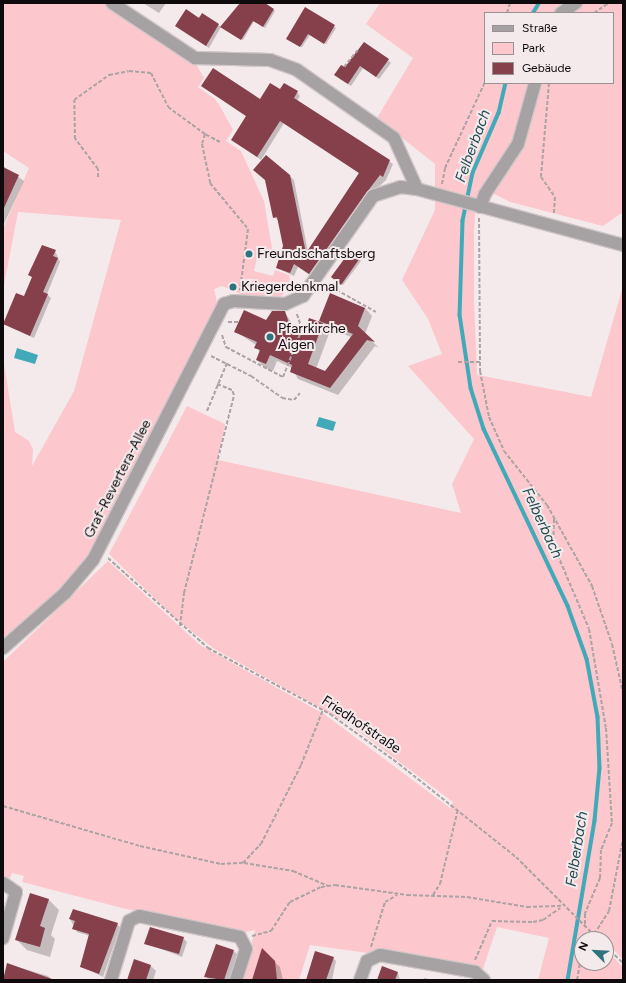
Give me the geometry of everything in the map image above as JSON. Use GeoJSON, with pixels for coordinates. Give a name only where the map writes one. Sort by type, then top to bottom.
{"type":"FeatureCollection","features":[{"type":"Feature","properties":{"kind":"street"},"geometry":{"type":"LineString","coordinates":[[112,3],[195,58],[270,60],[297,70],[394,138],[417,189]]}},
{"type":"Feature","properties":{"kind":"street"},"geometry":{"type":"LineString","coordinates":[[562,12],[576,3]]}},
{"type":"Feature","properties":{"kind":"street"},"geometry":{"type":"LineString","coordinates":[[476,206],[518,144],[535,84]]}},
{"type":"Feature","properties":{"kind":"street"},"geometry":{"type":"LineString","coordinates":[[236,301],[285,304],[302,296],[316,279],[373,196],[401,187],[417,189],[440,195],[623,245]]}},
{"type":"Feature","properties":{"kind":"street","name":"Graf-Revertera-Allee"},"geometry":{"type":"LineString","coordinates":[[3,648],[65,593],[98,552],[200,350],[219,320],[223,306],[236,301]]}},
{"type":"Feature","properties":{"kind":"street"},"geometry":{"type":"LineString","coordinates":[[3,883],[16,892],[3,938]]}},
{"type":"Feature","properties":{"kind":"street"},"geometry":{"type":"LineString","coordinates":[[110,980],[128,925],[135,916],[231,933],[244,941],[246,949],[236,980]]}},
{"type":"Feature","properties":{"kind":"street"},"geometry":{"type":"LineString","coordinates":[[360,980],[367,961],[380,955],[480,976]]}},
{"type":"Feature","properties":{"kind":"path"},"geometry":{"type":"LineString","coordinates":[[596,12],[609,3]]}},
{"type":"Feature","properties":{"kind":"path"},"geometry":{"type":"LineString","coordinates":[[344,67],[358,50]]}},
{"type":"Feature","properties":{"kind":"path"},"geometry":{"type":"LineString","coordinates":[[98,177],[98,169],[74,139],[74,100],[109,75],[129,71],[151,73],[168,107],[205,134],[220,142]]}},
{"type":"Feature","properties":{"kind":"path"},"geometry":{"type":"LineString","coordinates":[[440,195],[444,168],[484,84]]}},
{"type":"Feature","properties":{"kind":"path"},"geometry":{"type":"LineString","coordinates":[[549,84],[541,177],[555,197],[554,213]]}},
{"type":"Feature","properties":{"kind":"path"},"geometry":{"type":"LineString","coordinates":[[205,134],[202,144],[210,183],[248,229],[248,248],[240,273],[236,301]]}},
{"type":"Feature","properties":{"kind":"path"},"geometry":{"type":"LineString","coordinates":[[476,206],[480,362],[484,398],[498,439],[554,519],[596,596],[623,693]]}},
{"type":"Feature","properties":{"kind":"path"},"geometry":{"type":"LineString","coordinates":[[316,279],[353,296],[376,312]]}},
{"type":"Feature","properties":{"kind":"path"},"geometry":{"type":"LineString","coordinates":[[238,322],[219,320],[224,345],[284,377],[302,329],[295,315],[302,296]]}},
{"type":"Feature","properties":{"kind":"path"},"geometry":{"type":"LineString","coordinates":[[200,350],[227,363],[282,398],[294,400],[300,393]]}},
{"type":"Feature","properties":{"kind":"path"},"geometry":{"type":"LineString","coordinates":[[458,362],[480,362]]}},
{"type":"Feature","properties":{"kind":"path"},"geometry":{"type":"LineString","coordinates":[[207,411],[227,363]]}},
{"type":"Feature","properties":{"kind":"path"},"geometry":{"type":"LineString","coordinates":[[181,627],[184,593],[234,395],[232,390],[217,384]]}},
{"type":"Feature","properties":{"kind":"path"},"geometry":{"type":"LineString","coordinates":[[554,519],[553,544],[589,629],[606,728],[612,823],[601,850],[600,878],[585,914],[584,926]]}},
{"type":"Feature","properties":{"kind":"path","name":"Friedhofstraße"},"geometry":{"type":"LineString","coordinates":[[98,552],[124,569],[181,627],[216,653],[323,710],[368,739],[458,809],[529,869],[563,906],[590,931]]}},
{"type":"Feature","properties":{"kind":"path"},"geometry":{"type":"LineString","coordinates":[[243,863],[261,844],[302,765],[323,710]]}},
{"type":"Feature","properties":{"kind":"path"},"geometry":{"type":"LineString","coordinates":[[3,806],[140,846],[221,864],[243,863],[293,871],[328,886],[398,894],[433,895],[527,907],[563,906]]}},
{"type":"Feature","properties":{"kind":"path"},"geometry":{"type":"LineString","coordinates":[[433,895],[440,884],[458,809]]}},
{"type":"Feature","properties":{"kind":"path"},"geometry":{"type":"LineString","coordinates":[[596,931],[610,906],[614,868],[623,838]]}},
{"type":"Feature","properties":{"kind":"path"},"geometry":{"type":"LineString","coordinates":[[244,941],[270,931],[290,902],[328,886]]}},
{"type":"Feature","properties":{"kind":"path"},"geometry":{"type":"LineString","coordinates":[[367,961],[385,902],[398,894]]}},
{"type":"Feature","properties":{"kind":"path"},"geometry":{"type":"LineString","coordinates":[[480,976],[476,959],[492,921],[533,922],[543,920],[563,906]]}},
{"type":"Feature","properties":{"kind":"path"},"geometry":{"type":"LineString","coordinates":[[614,955],[623,963]]}},
{"type":"Feature","properties":{"kind":"green space"},"geometry":{"type":"Polygon","coordinates":[[[3,3],[103,3],[196,64],[204,78],[198,87],[215,99],[221,108],[233,130],[226,141],[241,151],[264,201],[272,248],[271,253],[259,250],[254,271],[273,276],[275,270],[289,275],[290,279],[283,295],[276,298],[243,295],[222,286],[214,289],[218,307],[96,543],[67,585],[3,642],[3,358],[15,432],[29,441],[33,449],[32,466],[74,391],[121,220],[18,212],[3,290],[3,229],[29,168],[3,151],[3,3]]]}},
{"type":"Feature","properties":{"kind":"green space"},"geometry":{"type":"Polygon","coordinates":[[[380,3],[623,3],[623,212],[603,226],[510,202],[483,188],[476,203],[474,232],[474,300],[478,379],[478,375],[591,397],[623,286],[623,960],[614,950],[614,931],[574,931],[574,971],[614,971],[614,958],[623,967],[623,980],[538,980],[549,938],[497,927],[483,969],[310,945],[299,980],[242,980],[255,930],[246,932],[126,909],[22,882],[24,876],[12,873],[10,878],[3,875],[3,662],[108,561],[200,645],[324,714],[450,808],[453,802],[349,724],[213,648],[174,617],[109,554],[187,406],[225,424],[218,460],[461,513],[452,484],[474,439],[408,366],[442,354],[428,319],[402,280],[435,210],[435,164],[377,118],[413,58],[366,24],[380,3]]]}},
{"type":"Feature","properties":{"kind":"water"},"geometry":{"type":"Polygon","coordinates":[[[17,348],[38,355],[35,364],[14,358],[17,348]]]}},
{"type":"Feature","properties":{"kind":"water"},"geometry":{"type":"Polygon","coordinates":[[[319,417],[336,422],[333,431],[316,426],[319,417]]]}},
{"type":"Feature","properties":{"kind":"building"},"geometry":{"type":"Polygon","coordinates":[[[240,3],[265,3],[274,9],[263,27],[253,21],[241,40],[220,27],[240,3]]]}},
{"type":"Feature","properties":{"kind":"building"},"geometry":{"type":"Polygon","coordinates":[[[305,7],[335,25],[324,44],[308,34],[300,47],[286,39],[305,7]]]}},
{"type":"Feature","properties":{"kind":"building"},"geometry":{"type":"Polygon","coordinates":[[[186,9],[199,18],[202,13],[219,24],[206,46],[175,26],[186,9]]]}},
{"type":"Feature","properties":{"kind":"building"},"geometry":{"type":"Polygon","coordinates":[[[364,42],[389,59],[376,77],[360,66],[348,84],[334,75],[341,65],[345,67],[364,42]]]}},
{"type":"Feature","properties":{"kind":"building"},"geometry":{"type":"Polygon","coordinates":[[[213,68],[260,99],[270,83],[280,89],[284,83],[298,91],[294,98],[390,160],[383,177],[380,175],[367,192],[309,274],[294,264],[290,273],[276,268],[283,246],[277,217],[273,218],[265,180],[253,170],[266,155],[290,175],[306,253],[359,173],[280,121],[257,157],[231,140],[246,116],[201,86],[213,68]]]}},
{"type":"Feature","properties":{"kind":"building"},"geometry":{"type":"Polygon","coordinates":[[[3,167],[19,175],[3,210],[3,167]]]}},
{"type":"Feature","properties":{"kind":"building"},"geometry":{"type":"Polygon","coordinates":[[[42,245],[56,250],[53,256],[58,258],[43,292],[48,294],[30,336],[3,324],[16,293],[24,296],[32,277],[28,275],[42,245]]]}},
{"type":"Feature","properties":{"kind":"building"},"geometry":{"type":"Polygon","coordinates":[[[350,251],[360,258],[341,285],[331,277],[350,251]]]}},
{"type":"Feature","properties":{"kind":"building"},"geometry":{"type":"Polygon","coordinates":[[[330,293],[365,308],[358,326],[375,342],[367,340],[330,388],[290,372],[292,365],[270,355],[266,364],[256,360],[260,350],[254,348],[257,342],[234,332],[244,310],[266,320],[272,311],[285,311],[289,323],[305,330],[309,318],[323,323],[308,364],[325,371],[353,334],[319,321],[330,293]]]}},
{"type":"Feature","properties":{"kind":"building"},"geometry":{"type":"Polygon","coordinates":[[[30,893],[49,899],[40,926],[45,928],[40,947],[15,940],[30,893]]]}},
{"type":"Feature","properties":{"kind":"building"},"geometry":{"type":"Polygon","coordinates":[[[73,909],[118,923],[99,974],[80,967],[89,934],[72,929],[75,921],[69,919],[73,909]]]}},
{"type":"Feature","properties":{"kind":"building"},"geometry":{"type":"Polygon","coordinates":[[[150,927],[184,937],[179,954],[144,944],[150,927]]]}},
{"type":"Feature","properties":{"kind":"building"},"geometry":{"type":"Polygon","coordinates":[[[216,944],[234,950],[224,980],[204,977],[216,944]]]}},
{"type":"Feature","properties":{"kind":"building"},"geometry":{"type":"Polygon","coordinates":[[[262,948],[275,961],[277,980],[252,980],[262,948]]]}},
{"type":"Feature","properties":{"kind":"building"},"geometry":{"type":"Polygon","coordinates":[[[315,951],[334,957],[326,980],[306,980],[315,951]]]}},
{"type":"Feature","properties":{"kind":"building"},"geometry":{"type":"Polygon","coordinates":[[[134,959],[151,965],[146,980],[127,980],[134,959]]]}},
{"type":"Feature","properties":{"kind":"building"},"geometry":{"type":"Polygon","coordinates":[[[7,963],[52,979],[52,980],[3,980],[7,963]]]}},
{"type":"Feature","properties":{"kind":"building"},"geometry":{"type":"Polygon","coordinates":[[[382,966],[398,972],[395,980],[377,980],[382,966]]]}},
{"type":"Feature","properties":{"kind":"waterway","name":"Felberbach"},"geometry":{"type":"LineString","coordinates":[[534,12],[539,3]]}},
{"type":"Feature","properties":{"kind":"waterway","name":"Felberbach"},"geometry":{"type":"LineString","coordinates":[[506,84],[499,113],[473,173],[463,221],[460,315],[471,388],[484,429],[568,606],[587,659],[598,717],[600,768],[595,821],[568,980]]}},
{"type":"Feature","properties":{"kind":"place","name":"Freundschaftsberg"},"geometry":{"type":"Point","coordinates":[249,254]}},
{"type":"Feature","properties":{"kind":"place","name":"Kriegerdenkmal"},"geometry":{"type":"Point","coordinates":[233,287]}},
{"type":"Feature","properties":{"kind":"place","name":"Pfarrkirche Aigen"},"geometry":{"type":"Point","coordinates":[270,337]}}]}
